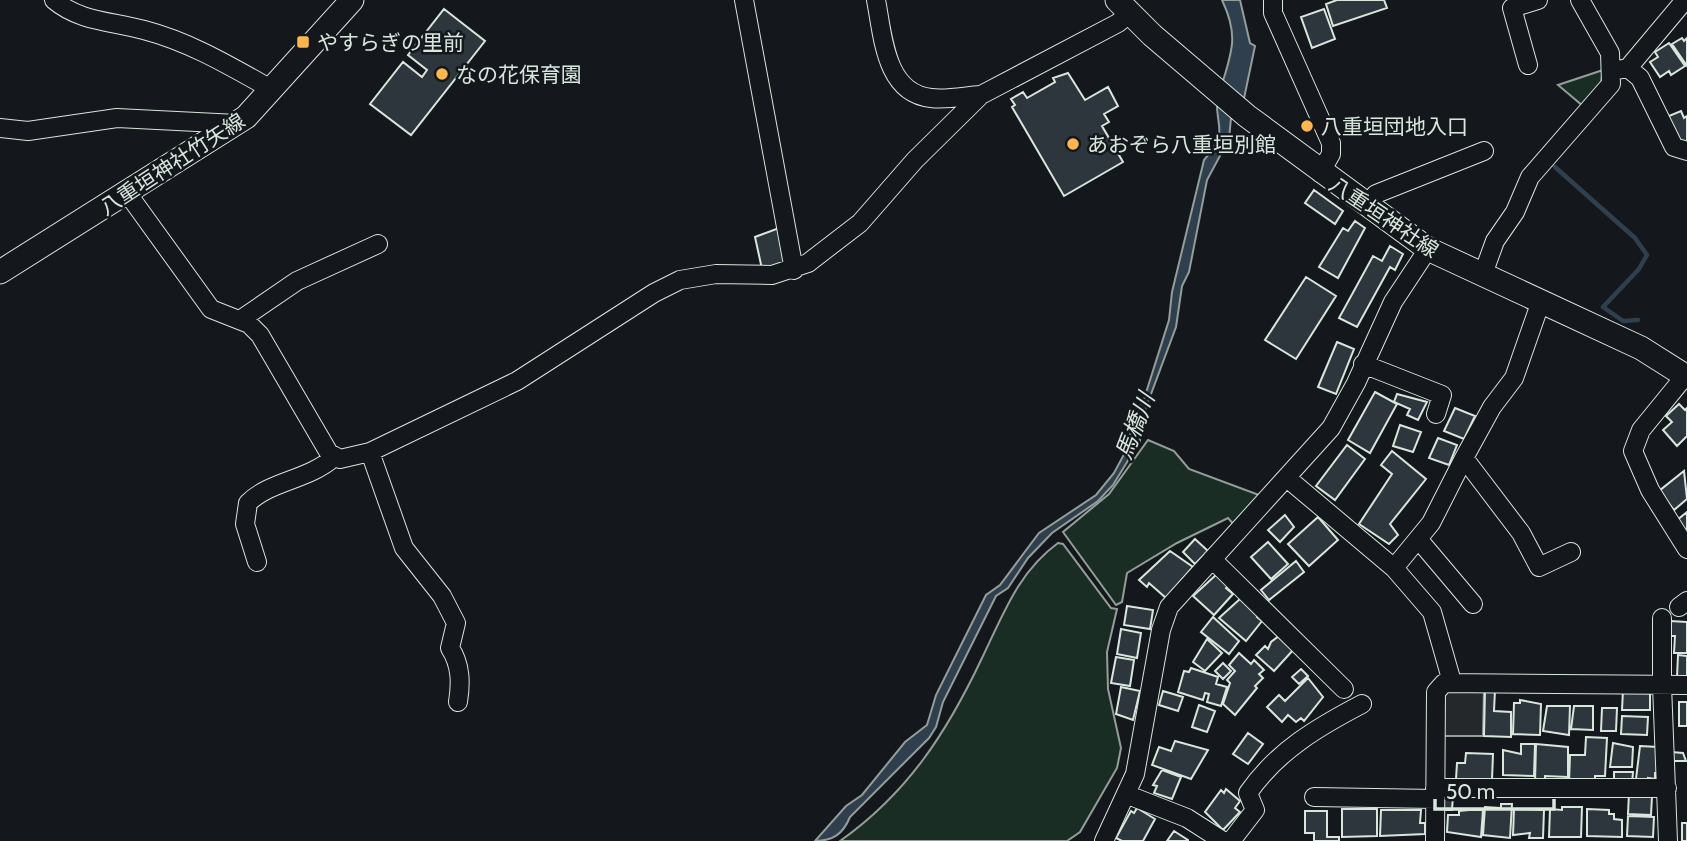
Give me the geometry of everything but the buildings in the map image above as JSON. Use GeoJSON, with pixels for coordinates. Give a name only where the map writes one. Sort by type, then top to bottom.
{"type":"FeatureCollection","features":[{"type":"Feature","properties":{"kind":"main road","name":"八重垣神社竹矢線"},"geometry":{"type":"LineString","coordinates":[[0,272],[237,124],[352,0]]}},
{"type":"Feature","properties":{"kind":"main road","name":"八重垣神社線"},"geometry":{"type":"LineString","coordinates":[[1123,7],[1247,116],[1320,173],[1428,250],[1641,348],[1686,377]]}},
{"type":"Feature","properties":{"kind":"street"},"geometry":{"type":"LineString","coordinates":[[54,0],[69,13],[144,30],[200,50],[271,89]]}},
{"type":"Feature","properties":{"kind":"street"},"geometry":{"type":"LineString","coordinates":[[744,0],[794,270]]}},
{"type":"Feature","properties":{"kind":"street"},"geometry":{"type":"LineString","coordinates":[[876,0],[888,57],[897,81],[908,90],[929,98],[981,95]]}},
{"type":"Feature","properties":{"kind":"street"},"geometry":{"type":"LineString","coordinates":[[1528,65],[1512,8],[1538,0]]}},
{"type":"Feature","properties":{"kind":"street"},"geometry":{"type":"LineString","coordinates":[[1580,0],[1620,69],[1640,78],[1674,147],[1687,151]]}},
{"type":"Feature","properties":{"kind":"street"},"geometry":{"type":"LineString","coordinates":[[1483,274],[1495,241],[1515,212],[1530,177],[1605,94],[1620,69],[1685,0]]}},
{"type":"Feature","properties":{"kind":"street"},"geometry":{"type":"LineString","coordinates":[[1270,3],[1331,143],[1331,154],[1320,173]]}},
{"type":"Feature","properties":{"kind":"street"},"geometry":{"type":"LineString","coordinates":[[257,562],[245,524],[248,503],[259,494],[320,470],[333,458],[370,452],[517,381],[654,293],[680,280],[716,274],[772,275],[794,270],[843,239],[915,160],[981,95],[1118,23],[1123,7]]}},
{"type":"Feature","properties":{"kind":"street"},"geometry":{"type":"LineString","coordinates":[[0,128],[28,131],[117,118],[237,124]]}},
{"type":"Feature","properties":{"kind":"street"},"geometry":{"type":"LineString","coordinates":[[1366,206],[1376,194],[1485,151]]}},
{"type":"Feature","properties":{"kind":"street"},"geometry":{"type":"LineString","coordinates":[[128,194],[211,309],[240,320],[260,335],[333,458]]}},
{"type":"Feature","properties":{"kind":"street"},"geometry":{"type":"LineString","coordinates":[[240,320],[296,281],[378,244]]}},
{"type":"Feature","properties":{"kind":"street"},"geometry":{"type":"LineString","coordinates":[[1104,841],[1128,795],[1135,774],[1164,620],[1179,594],[1331,428],[1393,302],[1428,250]]}},
{"type":"Feature","properties":{"kind":"street"},"geometry":{"type":"LineString","coordinates":[[1394,568],[1431,523],[1492,407],[1514,378],[1541,301]]}},
{"type":"Feature","properties":{"kind":"street"},"geometry":{"type":"LineString","coordinates":[[1363,364],[1442,395],[1436,414]]}},
{"type":"Feature","properties":{"kind":"street"},"geometry":{"type":"LineString","coordinates":[[1686,377],[1641,430],[1633,451],[1650,490],[1687,550]]}},
{"type":"Feature","properties":{"kind":"street"},"geometry":{"type":"LineString","coordinates":[[370,452],[404,548],[442,596],[456,623],[450,648],[456,657],[461,683],[458,702]]}},
{"type":"Feature","properties":{"kind":"street"},"geometry":{"type":"LineString","coordinates":[[1464,458],[1521,533],[1539,567],[1571,552]]}},
{"type":"Feature","properties":{"kind":"street"},"geometry":{"type":"LineString","coordinates":[[1287,478],[1394,568],[1432,612],[1452,682]]}},
{"type":"Feature","properties":{"kind":"street"},"geometry":{"type":"LineString","coordinates":[[1419,540],[1473,604]]}},
{"type":"Feature","properties":{"kind":"street"},"geometry":{"type":"LineString","coordinates":[[1212,559],[1344,689]]}},
{"type":"Feature","properties":{"kind":"street"},"geometry":{"type":"LineString","coordinates":[[1662,618],[1661,685],[1668,841]]}},
{"type":"Feature","properties":{"kind":"street"},"geometry":{"type":"LineString","coordinates":[[1435,841],[1436,692],[1444,683],[1687,685]]}},
{"type":"Feature","properties":{"kind":"street"},"geometry":{"type":"LineString","coordinates":[[1231,841],[1255,810],[1248,793],[1271,765],[1317,728],[1362,704]]}},
{"type":"Feature","properties":{"kind":"street"},"geometry":{"type":"LineString","coordinates":[[1314,797],[1667,788]]}},
{"type":"Feature","properties":{"kind":"street"},"geometry":{"type":"LineString","coordinates":[[1128,795],[1187,818],[1223,841]]}},
{"type":"Feature","properties":{"kind":"green space"},"geometry":{"type":"Polygon","coordinates":[[[1603,70],[1601,83],[1583,106],[1558,85],[1603,70]]]}},
{"type":"Feature","properties":{"kind":"green space"},"geometry":{"type":"Polygon","coordinates":[[[1148,440],[1174,451],[1189,469],[1259,495],[1236,527],[1228,518],[1177,543],[1127,573],[1122,602],[1116,605],[1063,532],[1109,494],[1148,440]]]}},
{"type":"Feature","properties":{"kind":"green space"},"geometry":{"type":"Polygon","coordinates":[[[1058,543],[1063,544],[1111,608],[1117,609],[1107,652],[1108,689],[1121,748],[1117,768],[1080,832],[1067,841],[840,841],[886,803],[906,782],[940,736],[969,685],[1013,595],[1032,567],[1058,543]]]}},
{"type":"Feature","properties":{"kind":"shaded area"},"geometry":{"type":"Polygon","coordinates":[[[1449,689],[1484,689],[1483,736],[1443,736],[1443,694],[1449,689]]]}},
{"type":"Feature","properties":{"kind":"water"},"geometry":{"type":"Polygon","coordinates":[[[1222,0],[1240,0],[1250,43],[1255,46],[1242,108],[1220,91],[1232,46],[1231,25],[1222,0]]]}},
{"type":"Feature","properties":{"kind":"water","name":"馬橋川"},"geometry":{"type":"Polygon","coordinates":[[[1217,96],[1239,112],[1231,118],[1229,139],[1207,180],[1189,272],[1182,286],[1176,327],[1141,421],[1140,441],[1113,485],[1098,501],[1052,533],[1028,558],[1008,588],[996,596],[943,702],[936,727],[929,738],[850,817],[841,832],[827,840],[815,841],[846,806],[862,795],[905,742],[927,725],[936,695],[986,595],[1000,585],[1039,533],[1096,495],[1114,473],[1128,447],[1133,420],[1144,399],[1169,320],[1172,292],[1204,160],[1219,136],[1217,96]]]}},
{"type":"Feature","properties":{"kind":"waterway"},"geometry":{"type":"LineString","coordinates":[[1555,167],[1635,238],[1647,255],[1639,269],[1603,307],[1623,321],[1638,320]]}},
{"type":"Feature","properties":{"kind":"place","name":"やすらぎの里前"},"geometry":{"type":"Point","coordinates":[303,42]}},
{"type":"Feature","properties":{"kind":"place","name":"なの花保育園"},"geometry":{"type":"Point","coordinates":[442,74]}},
{"type":"Feature","properties":{"kind":"place","name":"八重垣団地入口"},"geometry":{"type":"Point","coordinates":[1307,126]}},
{"type":"Feature","properties":{"kind":"place","name":"あおぞら八重垣別館"},"geometry":{"type":"Point","coordinates":[1073,144]}}]}
